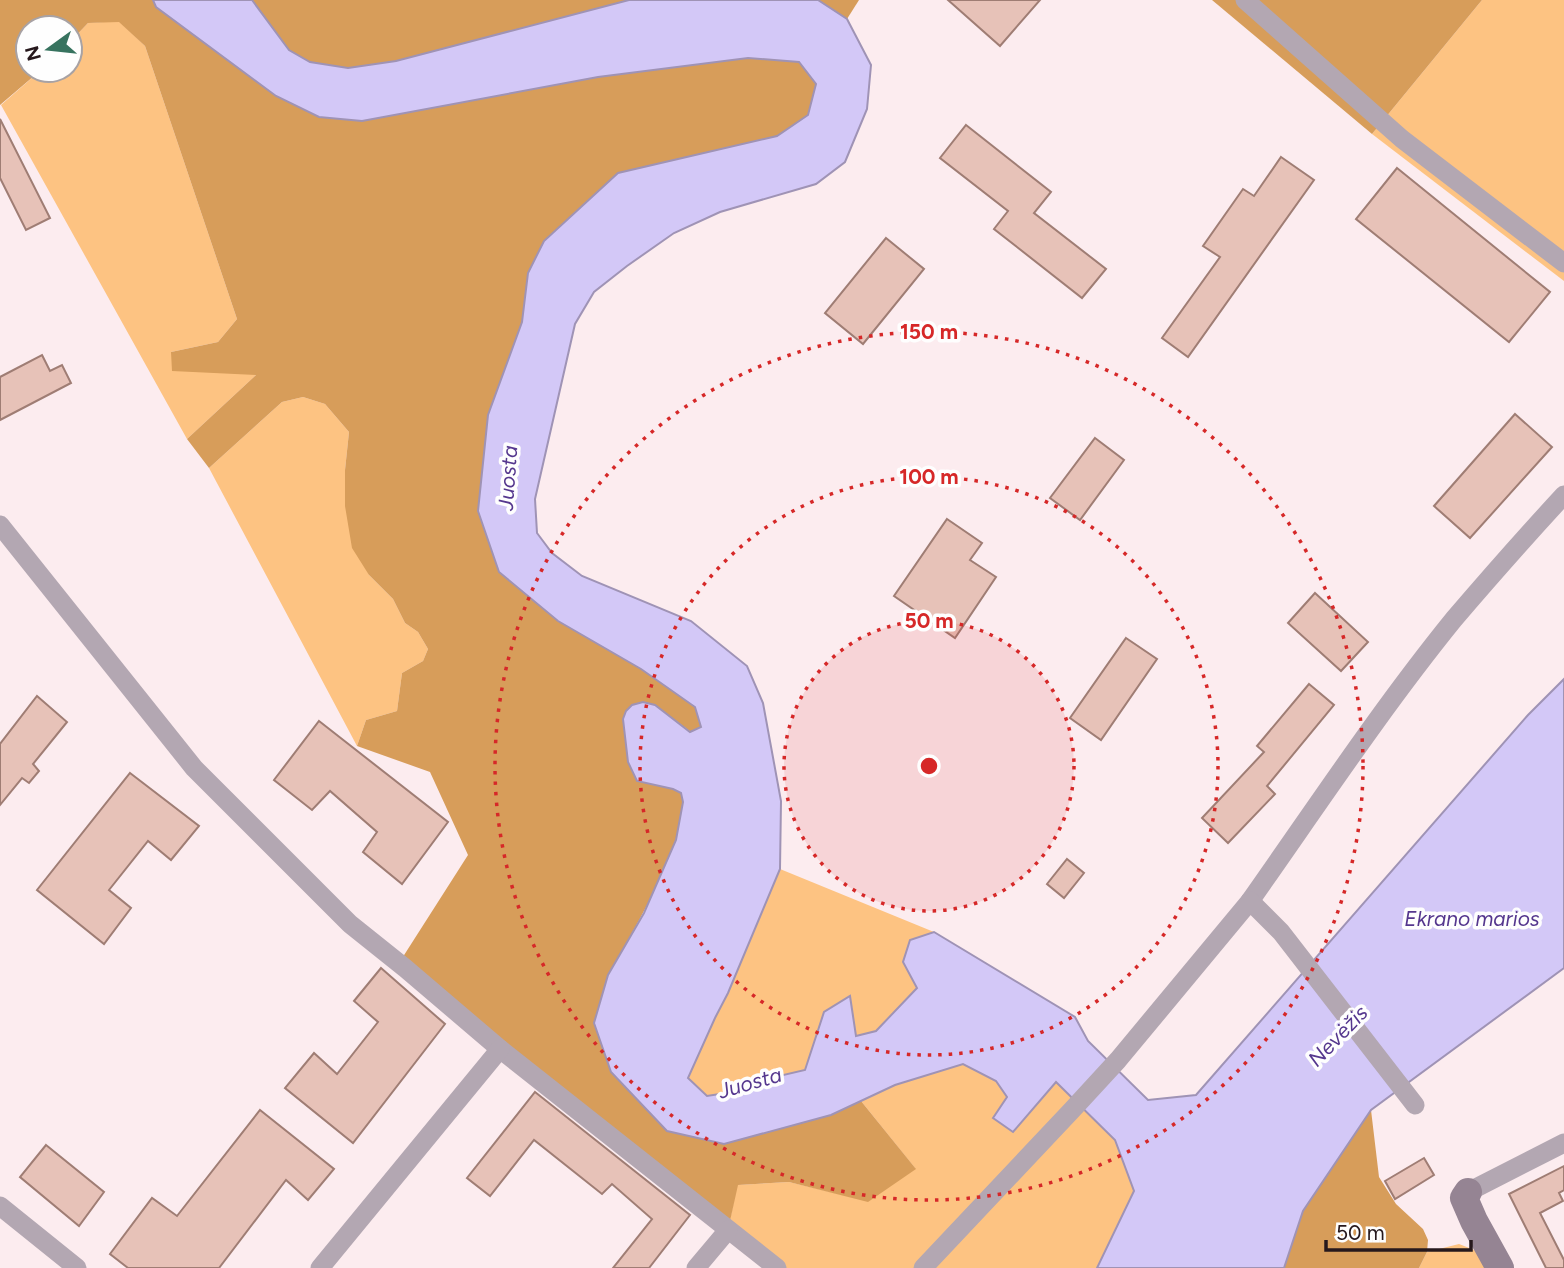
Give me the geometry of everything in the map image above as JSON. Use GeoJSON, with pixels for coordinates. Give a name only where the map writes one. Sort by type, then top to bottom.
{"type":"FeatureCollection","features":[{"type":"Feature","properties":{"kind":"main road"},"geometry":{"type":"LineString","coordinates":[[1468,1192],[1464,1198],[1469,1210],[1500,1268]]}},
{"type":"Feature","properties":{"kind":"street"},"geometry":{"type":"LineString","coordinates":[[1245,0],[1402,139],[1564,263]]}},
{"type":"Feature","properties":{"kind":"street"},"geometry":{"type":"LineString","coordinates":[[923,1268],[1118,1060],[1250,901],[1376,722],[1453,621],[1518,544],[1564,495]]}},
{"type":"Feature","properties":{"kind":"street"},"geometry":{"type":"LineString","coordinates":[[0,525],[194,768],[350,924],[500,1049],[776,1268]]}},
{"type":"Feature","properties":{"kind":"street"},"geometry":{"type":"LineString","coordinates":[[1250,901],[1281,932],[1415,1105]]}},
{"type":"Feature","properties":{"kind":"street"},"geometry":{"type":"LineString","coordinates":[[320,1268],[500,1049]]}},
{"type":"Feature","properties":{"kind":"street"},"geometry":{"type":"LineString","coordinates":[[1468,1192],[1564,1143]]}},
{"type":"Feature","properties":{"kind":"street"},"geometry":{"type":"LineString","coordinates":[[0,1206],[77,1268]]}},
{"type":"Feature","properties":{"kind":"street"},"geometry":{"type":"LineString","coordinates":[[696,1268],[728,1230]]}},
{"type":"Feature","properties":{"kind":"shaded area"},"geometry":{"type":"Polygon","coordinates":[[[0,0],[153,0],[156,7],[319,117],[362,121],[598,77],[748,58],[799,62],[816,84],[808,115],[777,136],[618,173],[528,273],[522,322],[488,415],[478,511],[641,669],[695,707],[701,728],[691,732],[655,705],[637,781],[681,793],[682,811],[669,859],[657,886],[608,975],[667,1131],[831,1115],[861,1101],[916,1169],[868,1202],[789,1182],[738,1185],[728,1230],[399,963],[468,855],[430,772],[357,746],[366,720],[397,711],[402,673],[423,661],[428,649],[418,632],[405,623],[393,599],[369,575],[352,548],[345,506],[349,432],[325,404],[303,397],[282,402],[209,468],[187,439],[256,375],[172,371],[171,352],[218,342],[237,319],[145,46],[119,22],[88,23],[84,27],[84,14],[14,14],[14,84],[25,84],[0,105],[0,0]]]}},
{"type":"Feature","properties":{"kind":"shaded area"},"geometry":{"type":"Polygon","coordinates":[[[252,0],[629,0],[396,61],[348,68],[310,62],[289,50],[252,0]]]}},
{"type":"Feature","properties":{"kind":"shaded area"},"geometry":{"type":"Polygon","coordinates":[[[818,0],[859,0],[847,19],[818,0]]]}},
{"type":"Feature","properties":{"kind":"shaded area"},"geometry":{"type":"Polygon","coordinates":[[[1212,0],[1482,0],[1372,134],[1212,0]]]}},
{"type":"Feature","properties":{"kind":"shaded area"},"geometry":{"type":"Polygon","coordinates":[[[1482,0],[1564,0],[1564,281],[1372,134],[1482,0]]]}},
{"type":"Feature","properties":{"kind":"shaded area"},"geometry":{"type":"Polygon","coordinates":[[[119,21],[145,46],[237,319],[218,342],[171,352],[257,374],[187,439],[1,105],[25,84],[84,84],[84,27],[88,23],[119,21]]]}},
{"type":"Feature","properties":{"kind":"shaded area"},"geometry":{"type":"Polygon","coordinates":[[[303,397],[325,404],[349,432],[345,470],[369,575],[393,599],[405,623],[418,632],[428,649],[423,661],[402,673],[397,711],[366,720],[357,746],[209,468],[282,402],[303,397]]]}},
{"type":"Feature","properties":{"kind":"shaded area"},"geometry":{"type":"Polygon","coordinates":[[[780,869],[934,932],[910,940],[903,962],[917,988],[876,1031],[856,1036],[849,997],[824,1012],[805,1070],[707,1096],[688,1078],[728,993],[780,869]]]}},
{"type":"Feature","properties":{"kind":"shaded area"},"geometry":{"type":"Polygon","coordinates":[[[963,1064],[996,1081],[1008,1097],[1056,1082],[1115,1140],[1134,1191],[1097,1268],[777,1268],[728,1230],[737,1185],[789,1182],[868,1201],[915,1168],[861,1101],[895,1085],[963,1064]]]}},
{"type":"Feature","properties":{"kind":"shaded area"},"geometry":{"type":"Polygon","coordinates":[[[1371,1110],[1379,1177],[1396,1204],[1423,1229],[1428,1240],[1427,1252],[1419,1268],[1284,1268],[1303,1211],[1371,1110]]]}},
{"type":"Feature","properties":{"kind":"shaded area"},"geometry":{"type":"Polygon","coordinates":[[[1459,1244],[1487,1255],[1494,1268],[1419,1268],[1427,1252],[1459,1244]]]}},
{"type":"Feature","properties":{"kind":"water"},"geometry":{"type":"Polygon","coordinates":[[[153,0],[252,0],[289,50],[310,62],[348,68],[396,61],[629,0],[818,0],[847,19],[871,65],[867,109],[845,162],[816,184],[720,212],[674,233],[594,292],[575,324],[535,499],[537,533],[552,553],[582,576],[691,621],[747,666],[763,703],[781,801],[780,869],[728,993],[688,1078],[707,1096],[805,1070],[824,1012],[850,996],[856,1036],[876,1031],[917,988],[903,962],[910,940],[934,932],[1075,1017],[1088,1041],[1148,1100],[1196,1095],[1528,715],[1564,679],[1564,968],[1371,1110],[1303,1211],[1284,1268],[1097,1268],[1134,1191],[1115,1140],[1056,1082],[1013,1132],[993,1118],[1007,1097],[996,1081],[963,1064],[895,1085],[831,1115],[724,1144],[667,1131],[611,1072],[594,1023],[608,975],[644,913],[676,840],[683,802],[681,793],[673,789],[637,781],[628,762],[623,719],[632,705],[643,702],[655,705],[690,732],[701,727],[695,707],[641,669],[558,621],[499,572],[478,511],[488,415],[522,322],[528,273],[544,241],[618,173],[777,136],[808,115],[816,84],[799,62],[748,58],[598,77],[362,121],[319,117],[276,96],[156,7],[153,0]]]}},
{"type":"Feature","properties":{"kind":"building"},"geometry":{"type":"Polygon","coordinates":[[[948,0],[1040,0],[1000,46],[948,0]]]}},
{"type":"Feature","properties":{"kind":"building"},"geometry":{"type":"Polygon","coordinates":[[[0,119],[50,218],[26,230],[0,178],[0,119]]]}},
{"type":"Feature","properties":{"kind":"building"},"geometry":{"type":"Polygon","coordinates":[[[966,125],[1051,192],[1034,213],[1106,269],[1082,298],[994,229],[1008,211],[940,158],[966,125]]]}},
{"type":"Feature","properties":{"kind":"building"},"geometry":{"type":"Polygon","coordinates":[[[1281,157],[1314,180],[1188,357],[1162,338],[1220,257],[1203,246],[1243,189],[1254,196],[1281,157]]]}},
{"type":"Feature","properties":{"kind":"building"},"geometry":{"type":"Polygon","coordinates":[[[1397,168],[1550,292],[1509,342],[1356,219],[1397,168]]]}},
{"type":"Feature","properties":{"kind":"building"},"geometry":{"type":"Polygon","coordinates":[[[886,238],[924,269],[863,344],[825,313],[886,238]]]}},
{"type":"Feature","properties":{"kind":"building"},"geometry":{"type":"Polygon","coordinates":[[[42,355],[50,371],[62,365],[71,383],[0,420],[0,377],[42,355]]]}},
{"type":"Feature","properties":{"kind":"building"},"geometry":{"type":"Polygon","coordinates":[[[1515,414],[1552,447],[1470,538],[1434,506],[1515,414]]]}},
{"type":"Feature","properties":{"kind":"building"},"geometry":{"type":"Polygon","coordinates":[[[1095,438],[1124,460],[1080,520],[1050,498],[1095,438]]]}},
{"type":"Feature","properties":{"kind":"building"},"geometry":{"type":"Polygon","coordinates":[[[947,519],[982,543],[970,560],[996,577],[955,638],[894,596],[947,519]]]}},
{"type":"Feature","properties":{"kind":"building"},"geometry":{"type":"Polygon","coordinates":[[[1315,593],[1368,642],[1341,671],[1288,623],[1315,593]]]}},
{"type":"Feature","properties":{"kind":"building"},"geometry":{"type":"Polygon","coordinates":[[[1126,638],[1157,659],[1101,740],[1070,718],[1126,638]]]}},
{"type":"Feature","properties":{"kind":"building"},"geometry":{"type":"Polygon","coordinates":[[[1309,684],[1334,705],[1267,786],[1275,794],[1228,843],[1202,818],[1264,752],[1257,746],[1309,684]]]}},
{"type":"Feature","properties":{"kind":"building"},"geometry":{"type":"Polygon","coordinates":[[[37,696],[67,722],[33,764],[39,771],[29,783],[22,778],[0,805],[0,744],[37,696]]]}},
{"type":"Feature","properties":{"kind":"building"},"geometry":{"type":"Polygon","coordinates":[[[319,721],[448,822],[402,884],[363,852],[377,832],[330,791],[312,810],[274,780],[319,721]]]}},
{"type":"Feature","properties":{"kind":"building"},"geometry":{"type":"Polygon","coordinates":[[[130,773],[199,826],[171,860],[148,841],[109,890],[131,908],[104,944],[37,890],[130,773]]]}},
{"type":"Feature","properties":{"kind":"building"},"geometry":{"type":"Polygon","coordinates":[[[1067,859],[1084,873],[1064,898],[1047,884],[1067,859]]]}},
{"type":"Feature","properties":{"kind":"building"},"geometry":{"type":"Polygon","coordinates":[[[381,968],[445,1024],[353,1143],[285,1088],[314,1053],[337,1074],[378,1022],[354,1001],[381,968]]]}},
{"type":"Feature","properties":{"kind":"building"},"geometry":{"type":"Polygon","coordinates":[[[535,1092],[690,1215],[649,1268],[613,1268],[652,1219],[612,1184],[602,1194],[534,1140],[490,1196],[467,1178],[535,1092]]]}},
{"type":"Feature","properties":{"kind":"building"},"geometry":{"type":"Polygon","coordinates":[[[260,1110],[334,1169],[308,1200],[286,1180],[219,1268],[128,1268],[110,1254],[152,1198],[177,1216],[260,1110]]]}},
{"type":"Feature","properties":{"kind":"building"},"geometry":{"type":"Polygon","coordinates":[[[46,1145],[104,1192],[79,1226],[20,1177],[46,1145]]]}},
{"type":"Feature","properties":{"kind":"building"},"geometry":{"type":"Polygon","coordinates":[[[1424,1158],[1434,1175],[1395,1199],[1385,1181],[1424,1158]]]}},
{"type":"Feature","properties":{"kind":"building"},"geometry":{"type":"Polygon","coordinates":[[[1564,1166],[1564,1190],[1559,1193],[1563,1201],[1540,1213],[1564,1260],[1564,1268],[1546,1268],[1509,1194],[1564,1166]]]}},
{"type":"Feature","properties":{"kind":"water label","name":"Juosta"},"geometry":{"type":"Point","coordinates":[508,478]}},
{"type":"Feature","properties":{"kind":"water label","name":"Ekrano marios"},"geometry":{"type":"Point","coordinates":[1472,919]}},
{"type":"Feature","properties":{"kind":"water label","name":"Nevėžis"},"geometry":{"type":"Point","coordinates":[1338,1036]}},
{"type":"Feature","properties":{"kind":"water label","name":"Juosta"},"geometry":{"type":"Point","coordinates":[750,1083]}}]}
